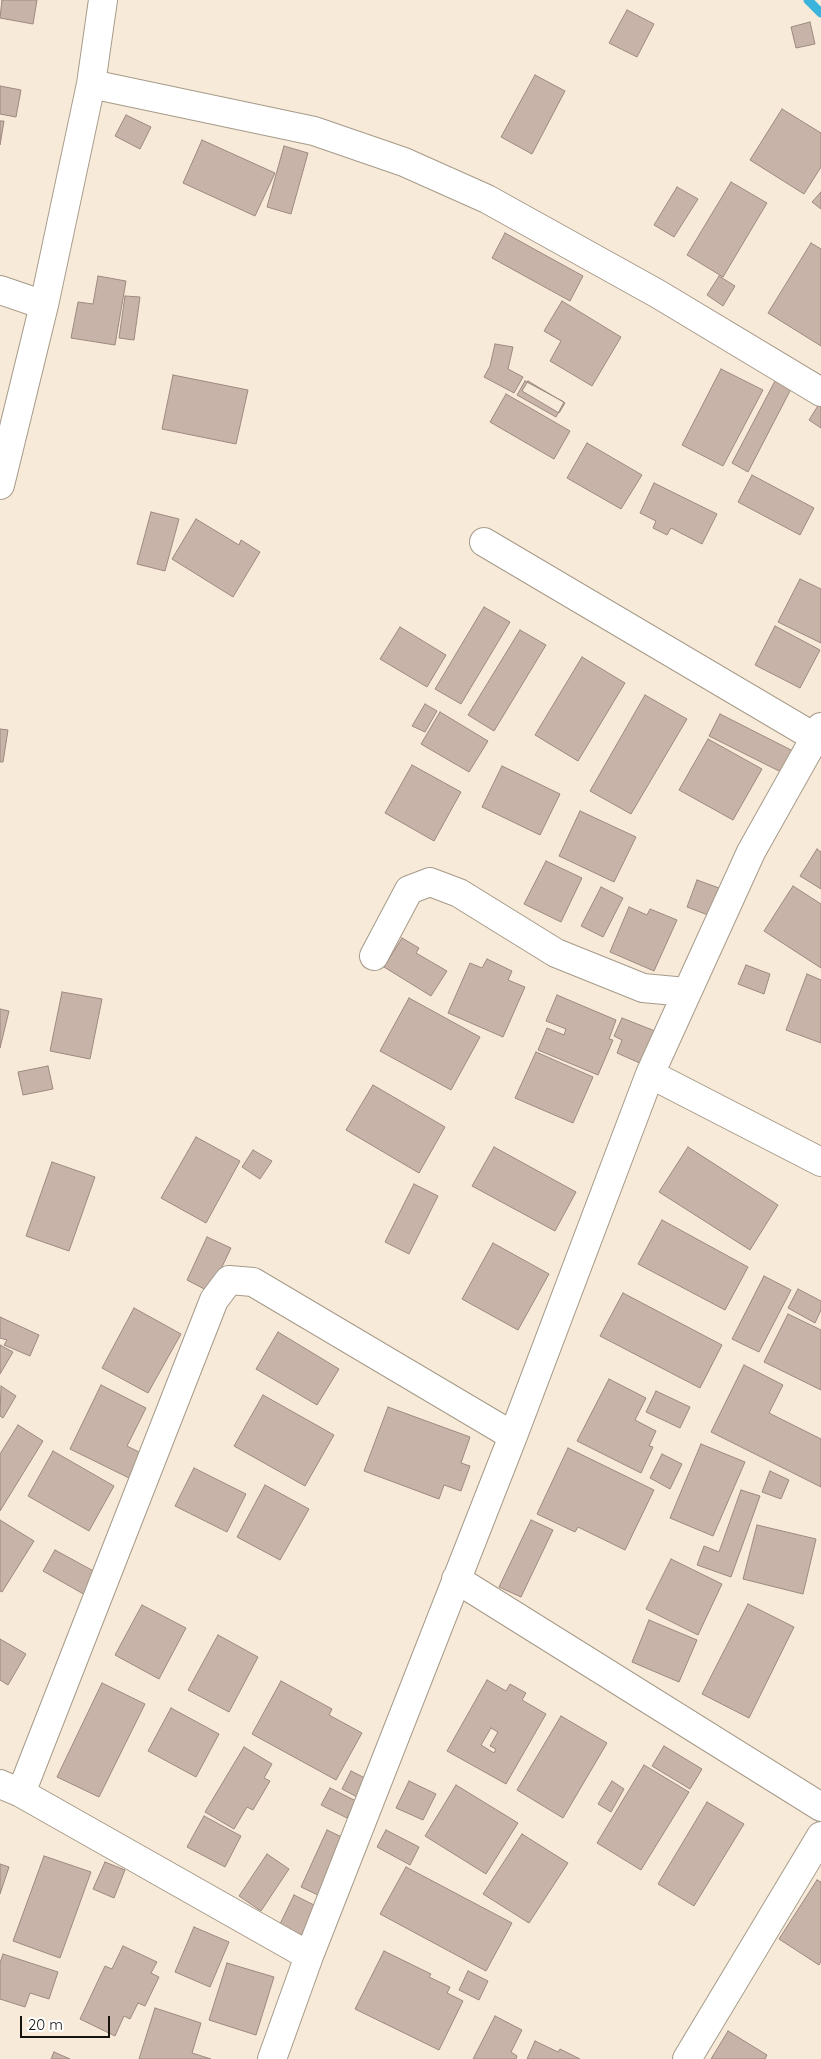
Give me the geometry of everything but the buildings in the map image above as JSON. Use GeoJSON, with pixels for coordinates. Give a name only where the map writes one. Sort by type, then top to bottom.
{"type":"FeatureCollection","features":[{"type":"Feature","properties":{"kind":"street"},"geometry":{"type":"LineString","coordinates":[[0,486],[44,305],[90,84],[104,0]]}},
{"type":"Feature","properties":{"kind":"street"},"geometry":{"type":"LineString","coordinates":[[90,84],[314,131],[404,162],[487,200],[658,294],[821,392]]}},
{"type":"Feature","properties":{"kind":"street"},"geometry":{"type":"LineString","coordinates":[[0,290],[44,305]]}},
{"type":"Feature","properties":{"kind":"street"},"geometry":{"type":"LineString","coordinates":[[272,2059],[309,1956],[513,1436],[650,1074],[751,852],[818,732],[484,542]]}},
{"type":"Feature","properties":{"kind":"street"},"geometry":{"type":"LineString","coordinates":[[374,956],[409,890],[430,882],[459,893],[556,953],[643,988],[686,992]]}},
{"type":"Feature","properties":{"kind":"street"},"geometry":{"type":"LineString","coordinates":[[650,1074],[821,1162]]}},
{"type":"Feature","properties":{"kind":"street"},"geometry":{"type":"LineString","coordinates":[[309,1956],[10,1788],[214,1300],[229,1280],[253,1282],[513,1436]]}},
{"type":"Feature","properties":{"kind":"street"},"geometry":{"type":"LineString","coordinates":[[456,1579],[821,1807]]}},
{"type":"Feature","properties":{"kind":"street"},"geometry":{"type":"LineString","coordinates":[[687,2059],[821,1836]]}},
{"type":"Feature","properties":{"kind":"waterway"},"geometry":{"type":"LineString","coordinates":[[808,0],[821,13]]}}]}
